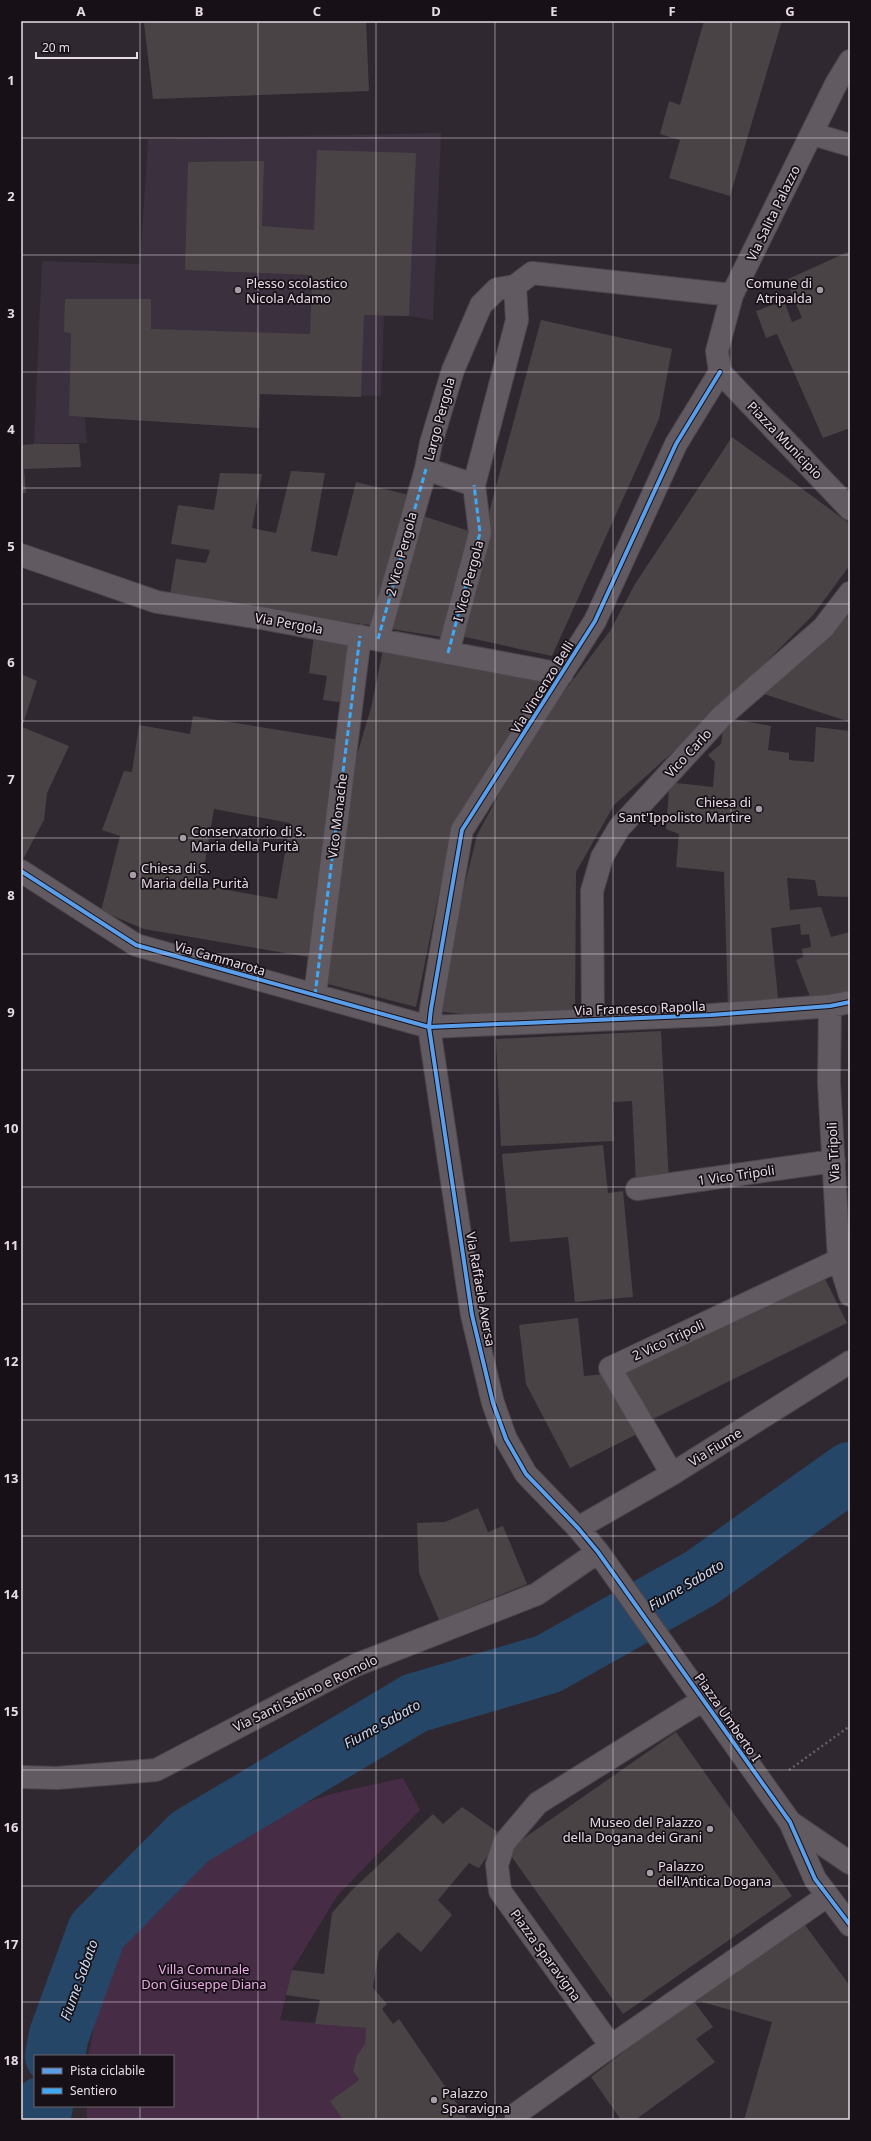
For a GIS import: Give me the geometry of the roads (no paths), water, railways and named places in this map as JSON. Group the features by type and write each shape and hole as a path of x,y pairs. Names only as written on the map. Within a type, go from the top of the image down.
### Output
{"street":[{"name":"Via Salita Palazzo","path":"720,372 717,351 732,295 836,84 850,61"},
{"path":"812,134 850,145"},
{"name":"Largo Pergola","path":"474,485 426,469 431,443 453,370 471,323 481,304 497,289 515,286 532,273 732,295"},
{"path":"474,485 517,320 515,286"},
{"name":"Piazza Municipio","path":"720,372 850,508"},
{"name":"Via Vincenzo Belli","path":"429,1027 462,830 595,621 676,444 720,372"},
{"name":"2 Vico Pergola","path":"369,638 426,469"},
{"name":"I Vico Pergola","path":"448,653 480,534 474,485"},
{"name":"Via Pergola","path":"21,555 157,602 261,618 562,674"},
{"name":"Vico Carlo","path":"593,1019 592,890 602,858 619,828 722,716 823,628 850,593"},
{"name":"Vico Monache","path":"315,995 369,638"},
{"name":"Via Cammarota","path":"21,871 136,945 429,1027"},
{"name":"Via Francesco Rapolla","path":"429,1027 711,1015 840,1004"},
{"name":"Via Tripoli","path":"840,1004 829,1083 839,1260 850,1295"},
{"name":"Via Raffaele Aversa","path":"429,1027 472,1315 493,1403 506,1439 526,1474 578,1528"},
{"name":"1 Vico Tripoli","path":"637,1190 834,1161"},
{"name":"2 Vico Tripoli","path":"672,1474 610,1368 839,1260"},
{"name":"Via Fiume","path":"578,1528 672,1474 850,1362"},
{"name":"Piazza Umberto I","path":"578,1528 602,1558 790,1822 815,1879 850,1925"},
{"name":"Via Santi Sabino e Romolo","path":"21,1777 57,1778 156,1770 356,1665 537,1594 602,1558"},
{"name":"Piazza Sparavigna","path":"611,2046 500,1891 497,1865 504,1842 538,1803 703,1700"},
{"name":"Piazza Umberto I","path":"790,1822 850,1863"},
{"path":"516,2114 827,1896"}],"waterway":[{"name":"Fiume Sabato","path":"55,2055 59,2035 97,1931 190,1837 415,1703 548,1664 701,1578 850,1472"},
{"name":"Fiume Sabato","path":"40,2120 43,2107"}],"place":[{"name":"Plesso scolastico Nicola Adamo","path":"238,290"},
{"name":"Comune di Atripalda","path":"820,290"},
{"name":"Chiesa di Sant'Ippolisto Martire","path":"759,809"},
{"name":"Conservatorio di S. Maria della Purità","path":"183,838"},
{"name":"Chiesa di S. Maria della Purità","path":"133,875"},
{"name":"Museo del Palazzo della Dogana dei Grani","path":"710,1829"},
{"name":"Palazzo dell'Antica Dogana","path":"650,1873"},
{"name":"Palazzo Sparavigna","path":"434,2100"}],"park label":[{"name":"Villa Comunale Don Giuseppe Diana","path":"204,1976"}]}
